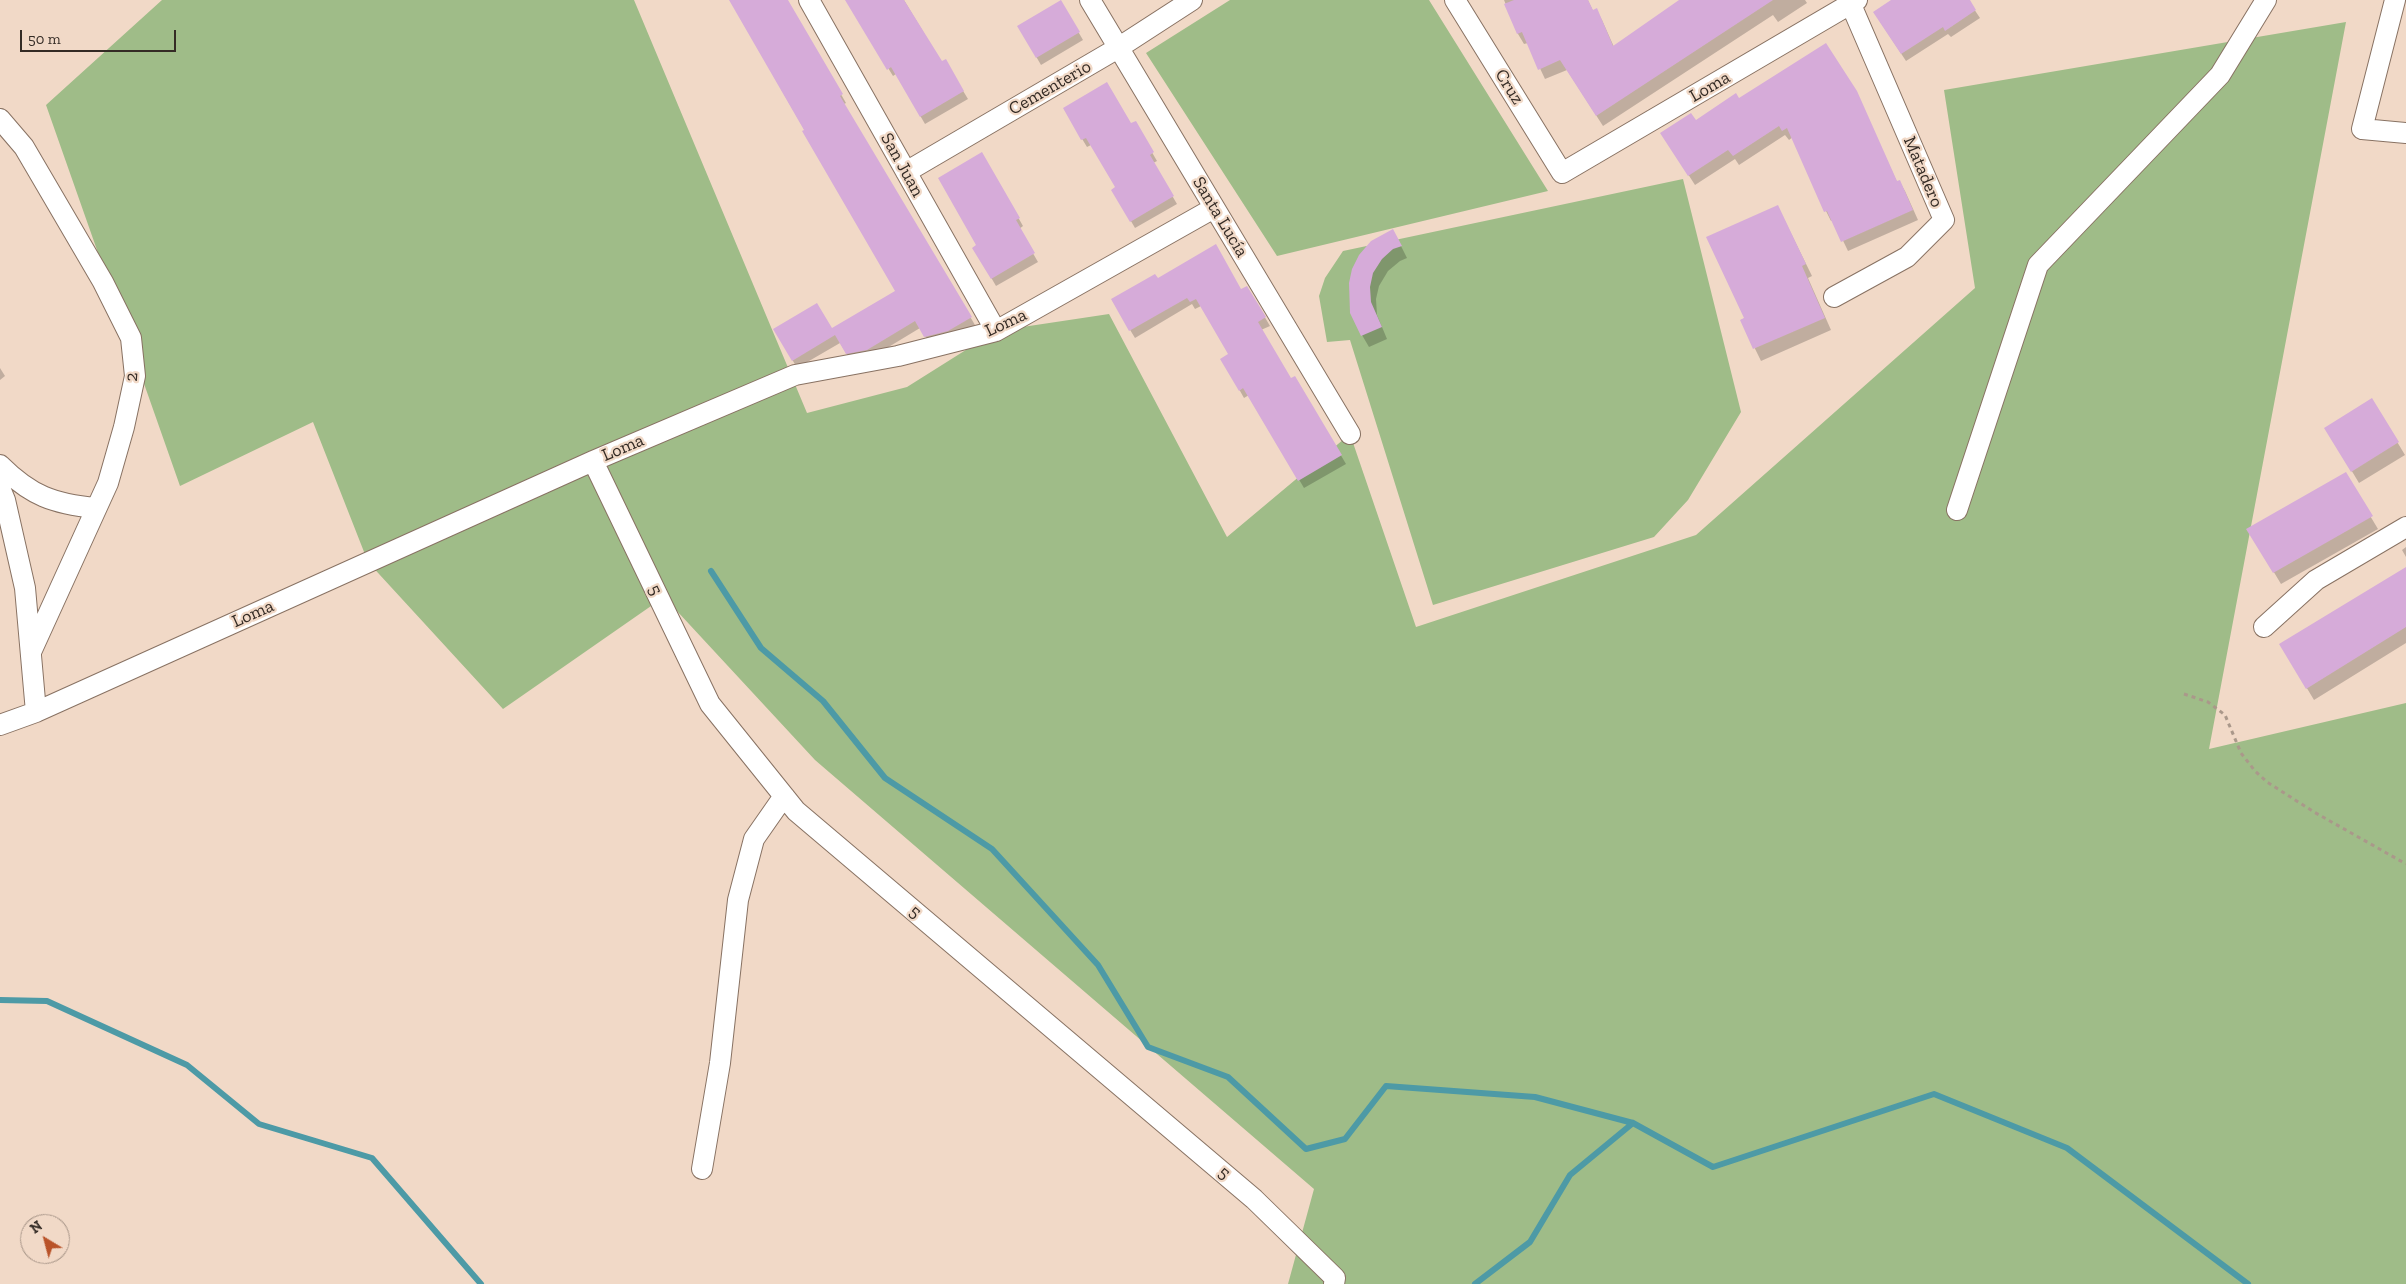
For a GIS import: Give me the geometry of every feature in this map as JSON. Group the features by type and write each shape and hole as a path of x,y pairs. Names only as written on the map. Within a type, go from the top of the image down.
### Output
{"street":[{"name":"San Juan","path":"809,0 996,331"},
{"name":"Santa Lucía","path":"1090,0 1350,434"},
{"name":"Cementerio","path":"906,172 1118,48 1192,0"},
{"name":"Cruz","path":"1455,0 1562,173"},
{"path":"1957,510 2038,265 2220,75 2266,0"},
{"path":"2395,0 2362,129 2406,133"},
{"name":"Loma","path":"1562,173 1852,1"},
{"name":"Matadero","path":"1834,297 1907,257 1944,220 1852,1"},
{"name":"2","path":"0,119 24,147 103,282 131,338 134,376 124,427 108,483 32,652"},
{"name":"Loma","path":"0,724 36,712 593,460 795,375 898,356 996,331 1214,208"},
{"name":"5","path":"593,460 710,704 796,812 1254,1198 1335,1278 1334,1284"},
{"path":"0,465 36,494 62,504 96,508"},
{"path":"0,488 5,500 25,588 36,712"},
{"path":"2264,627 2316,580 2406,528"},
{"path":"702,1169 720,1063 738,900 754,839 784,796"}],"path":[{"path":"2184,694 2208,702 2224,715 2241,753 2255,771 2267,782 2314,812 2406,864"}],"green space":[{"path":"162,0 634,0 807,413 907,387 996,331 1109,314 1227,537 1350,434 1416,627 1696,535 1975,288 1944,90 2346,22 2209,749 2406,703 2406,1284 1288,1284 1314,1189 815,760 664,597 503,709 368,562 313,422 180,486 46,105"},
{"path":"1230,0 1429,0 1548,191 1277,256 1146,53"},
{"path":"1683,179 1741,412 1688,500 1654,537 1433,605 1350,340 1327,342 1319,296 1325,278 1343,251"}],"building":[{"path":"729,0 788,0 843,94 840,96 972,317 948,331 924,337 915,321 867,350 846,354 835,335 792,361 773,329 817,303 832,328 895,291 802,131 804,130"},
{"path":"845,0 904,0 942,61 946,59 964,91 920,117 891,67 887,70"},
{"path":"1061,0 1080,32 1036,58 1017,26"},
{"path":"1514,0 1588,0 1593,10 1597,8 1613,46 1679,0 1773,0 1596,116 1560,60 1538,70 1522,32 1517,34 1504,4"},
{"path":"1891,0 1970,0 1976,10 1945,31 1943,27 1901,54 1873,12"},
{"path":"1826,43 1857,91 1897,181 1900,180 1913,210 1841,242 1827,211 1824,212 1787,128 1782,131 1779,126 1733,156 1728,150 1688,176 1660,133 1691,113 1696,120 1736,93 1739,98"},
{"path":"1107,82 1131,123 1136,121 1154,152 1150,155 1174,196 1130,222 1111,190 1115,187 1086,138 1081,140 1063,108"},
{"path":"982,152 1020,218 1016,220 1035,253 991,279 972,248 976,245 938,178"},
{"path":"1778,205 1806,264 1802,266 1825,318 1753,349 1740,320 1744,318 1706,237"},
{"path":"1393,229 1402,246 1393,249 1382,259 1373,273 1370,287 1371,302 1382,327 1361,336 1350,313 1349,283 1352,269 1359,255 1371,241"},
{"path":"1216,244 1241,289 1247,286 1266,317 1258,322 1291,378 1295,376 1342,455 1298,481 1243,388 1239,391 1220,359 1228,354 1196,299 1190,302 1187,298 1129,331 1111,299 1155,274 1158,278"},
{"path":"2372,398 2399,442 2351,472 2324,428"},
{"path":"2346,472 2373,516 2273,573 2246,529"},
{"path":"2406,567 2406,627 2306,689 2279,644"}],"waterway":[{"path":"711,571 761,648 823,701 885,778 992,849 1098,965 1148,1047 1228,1077 1306,1149 1345,1139 1386,1086 1535,1097 1633,1123 1713,1167 1934,1094 2067,1148 2248,1284"},
{"path":"0,1000 47,1001 187,1065 259,1124 372,1158 481,1284"},
{"path":"1475,1284 1530,1242 1570,1175 1633,1123"}]}
